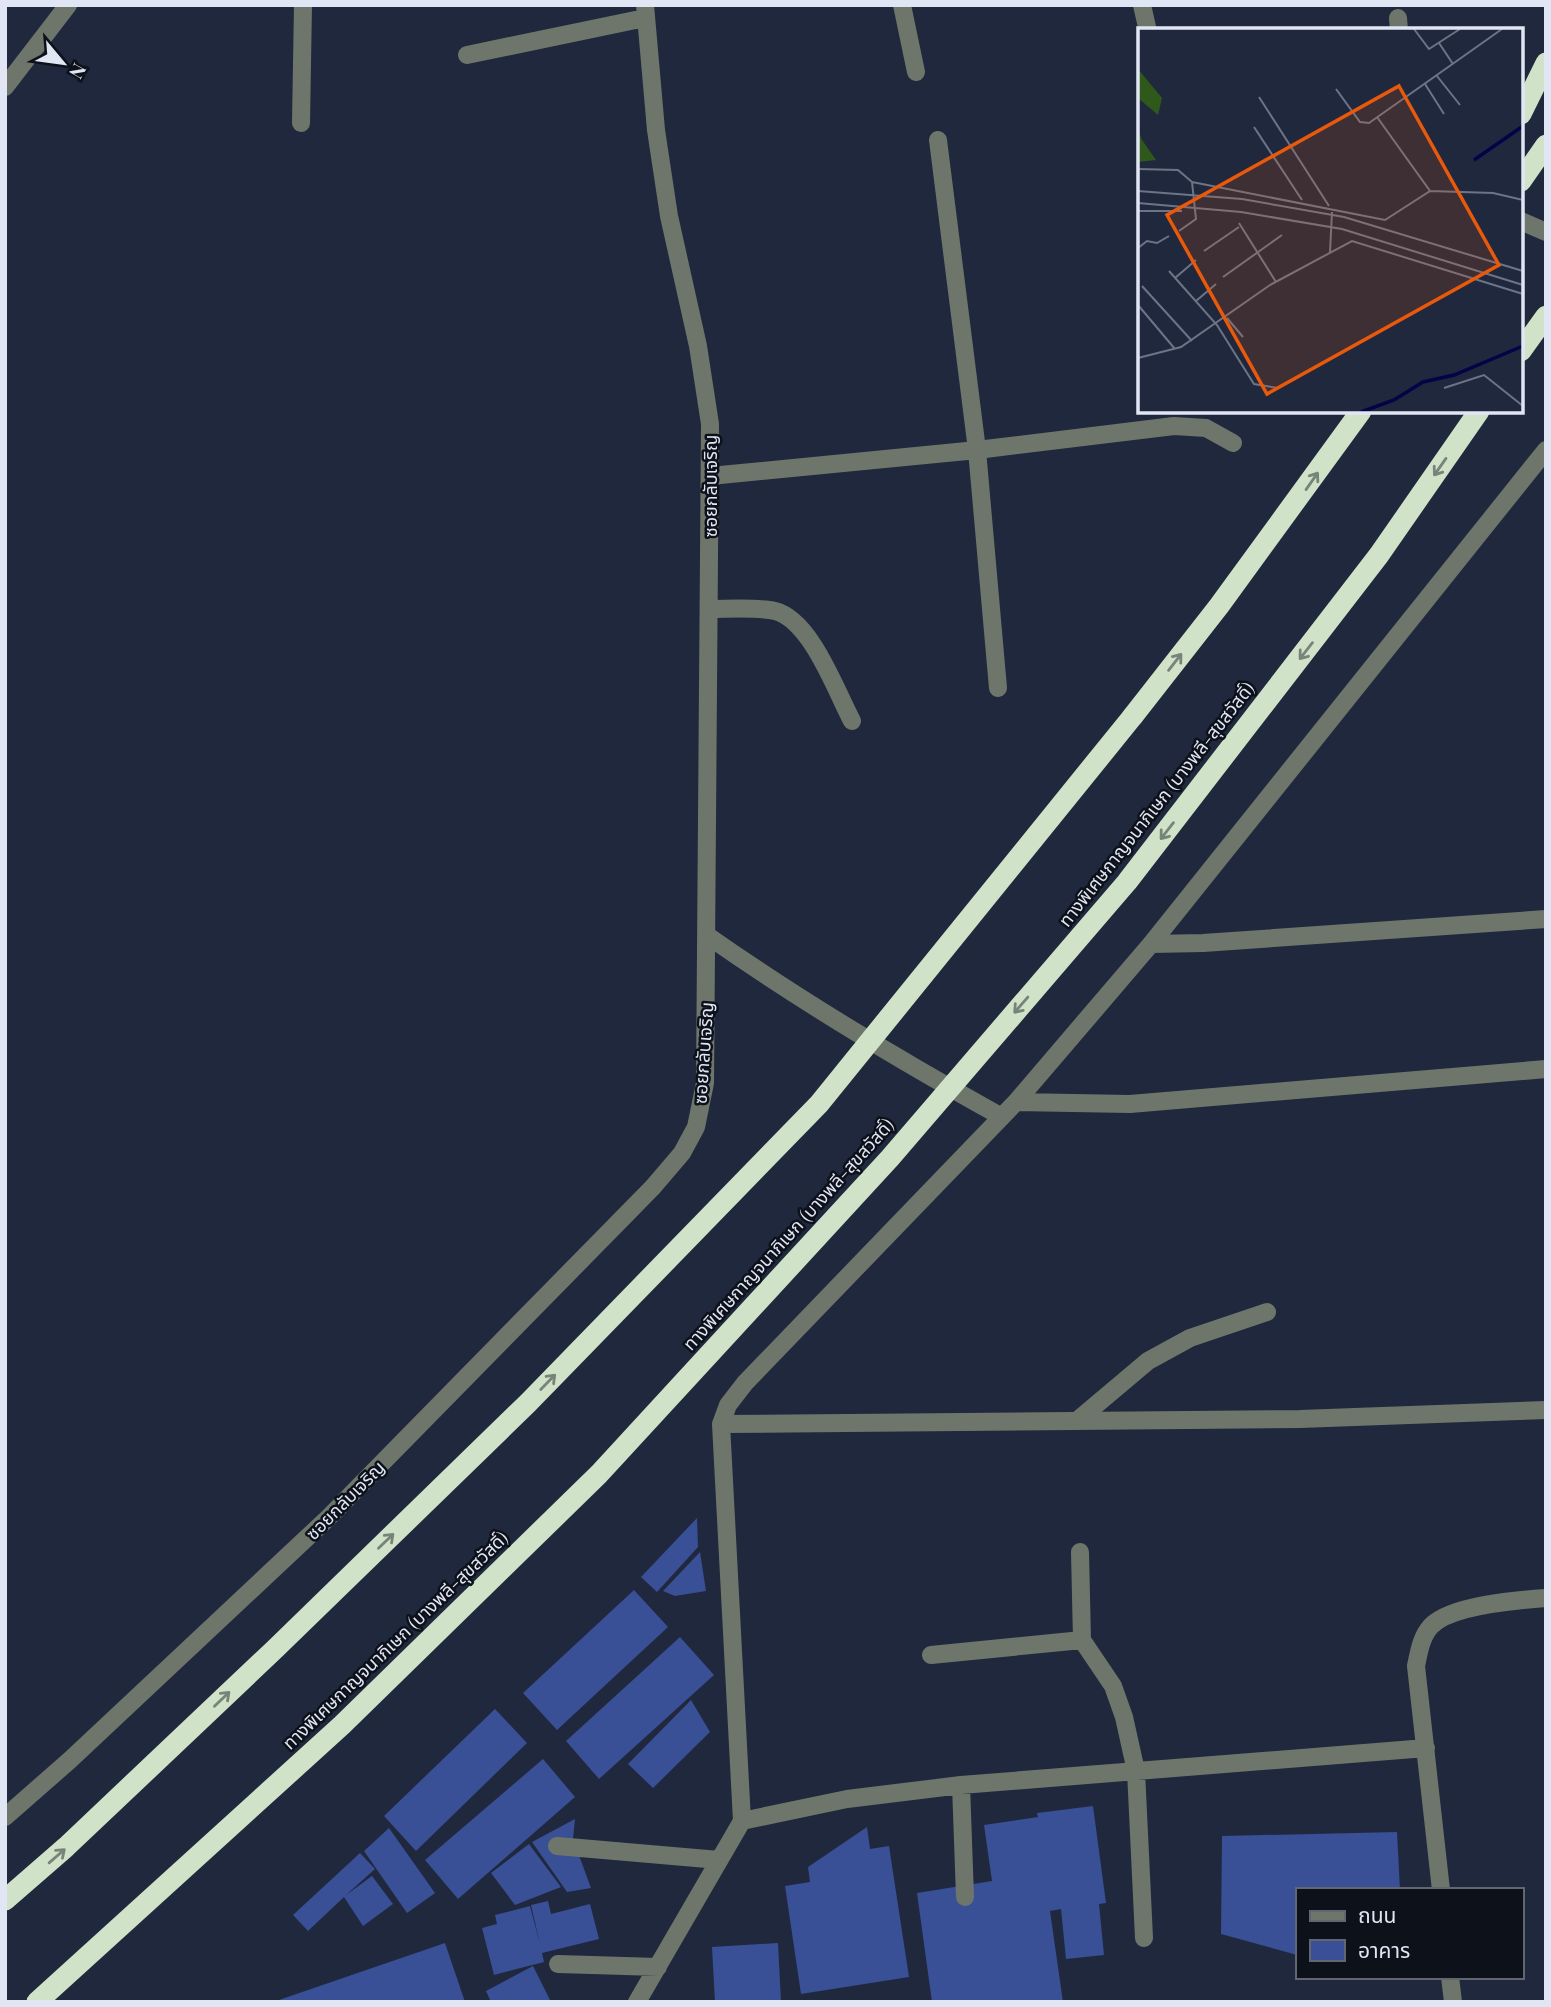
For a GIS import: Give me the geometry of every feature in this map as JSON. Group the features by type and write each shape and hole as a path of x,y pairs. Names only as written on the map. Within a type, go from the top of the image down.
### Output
{"highway":[{"path":"1523,110 1546,64"},
{"path":"1523,178 1546,145"},
{"path":"1523,348 1546,316"},
{"path":"5,1900 176,1744 518,1413 819,1104 1219,606 1360,413"},
{"name":"ทางพิเศษกาญจนาภิเษก (บางพลี-สุขสวัสดิ์)","path":"37,2002 342,1725 599,1474 890,1158 1127,882 1379,555 1478,413"}],"street":[{"path":"5,87 68,5"},
{"path":"301,123 303,5"},
{"path":"902,5 916,72"},
{"path":"1142,5 1147,27"},
{"path":"467,55 645,12"},
{"name":"ซอยกลับเจริญ","path":"5,1817 70,1760 328,1518 643,1197 682,1153 696,1127 705,1083 708,936 710,424 698,346 669,216 656,130 645,12"},
{"path":"938,140 977,450 998,688"},
{"path":"1523,222 1546,232"},
{"path":"710,476 977,450 1207,420 1233,443"},
{"path":"637,2002 742,1821 720,1424 728,1405 745,1383 1016,1102 1151,944 1546,450"},
{"path":"709,609 776,611 794,622 811,640 852,721"},
{"path":"1151,944 1203,943 1546,919"},
{"path":"708,936 776,984 845,1027 1002,1117"},
{"path":"1016,1102 1130,1104 1546,1069"},
{"path":"1078,1420 1148,1361 1190,1338 1266,1312"},
{"path":"720,1424 1300,1419 1546,1410"},
{"path":"1080,1552 1082,1640 1113,1686 1124,1717 1136,1771 1144,1938"},
{"path":"1441,1888 1416,1666 1423,1639 1432,1625 1455,1613 1504,1602 1546,1598"},
{"path":"931,1655 1082,1640"},
{"path":"742,1821 847,1799 961,1785 1426,1748"},
{"path":"961,1785 965,1897"},
{"path":"557,1846 719,1860"},
{"path":"558,1964 657,1967"},
{"path":"1450,1979 1453,2002"}],"building":[{"path":"697,1518 698,1547 657,1592 641,1577"},
{"path":"700,1552 706,1591 675,1596 663,1591"},
{"path":"634,1590 668,1627 557,1730 523,1693"},
{"path":"680,1637 714,1675 599,1779 566,1741"},
{"path":"691,1700 710,1732 653,1788 628,1764"},
{"path":"495,1709 527,1743 416,1851 384,1816"},
{"path":"543,1759 575,1797 458,1899 425,1860"},
{"path":"1093,1806 1106,1903 1099,1904 1104,1955 1066,1959 1061,1909 1050,1911 1063,2002 932,2002 917,1893 992,1881 984,1825 1038,1817 1037,1813"},
{"path":"575,1819 573,1839 591,1888 567,1892 532,1842"},
{"path":"867,1827 870,1849 889,1846 909,1977 801,1994 785,1886 810,1882 808,1867"},
{"path":"389,1828 435,1893 407,1913 364,1851"},
{"path":"1397,1832 1400,1888 1296,1888 1296,1955 1221,1934 1222,1836"},
{"path":"529,1844 561,1887 515,1905 491,1873"},
{"path":"360,1853 375,1869 346,1895 372,1876 393,1904 363,1926 344,1897 308,1931 293,1915"},
{"path":"548,1901 551,1914 590,1904 599,1939 542,1953 544,1962 494,1975 482,1928 497,1924 495,1915 530,1906 540,1944 531,1905"},
{"path":"445,1943 465,2002 276,2002 276,2001"},
{"path":"778,1943 781,2002 715,2002 712,1947"},
{"path":"533,1966 551,2002 491,2002 486,1991"}]}
